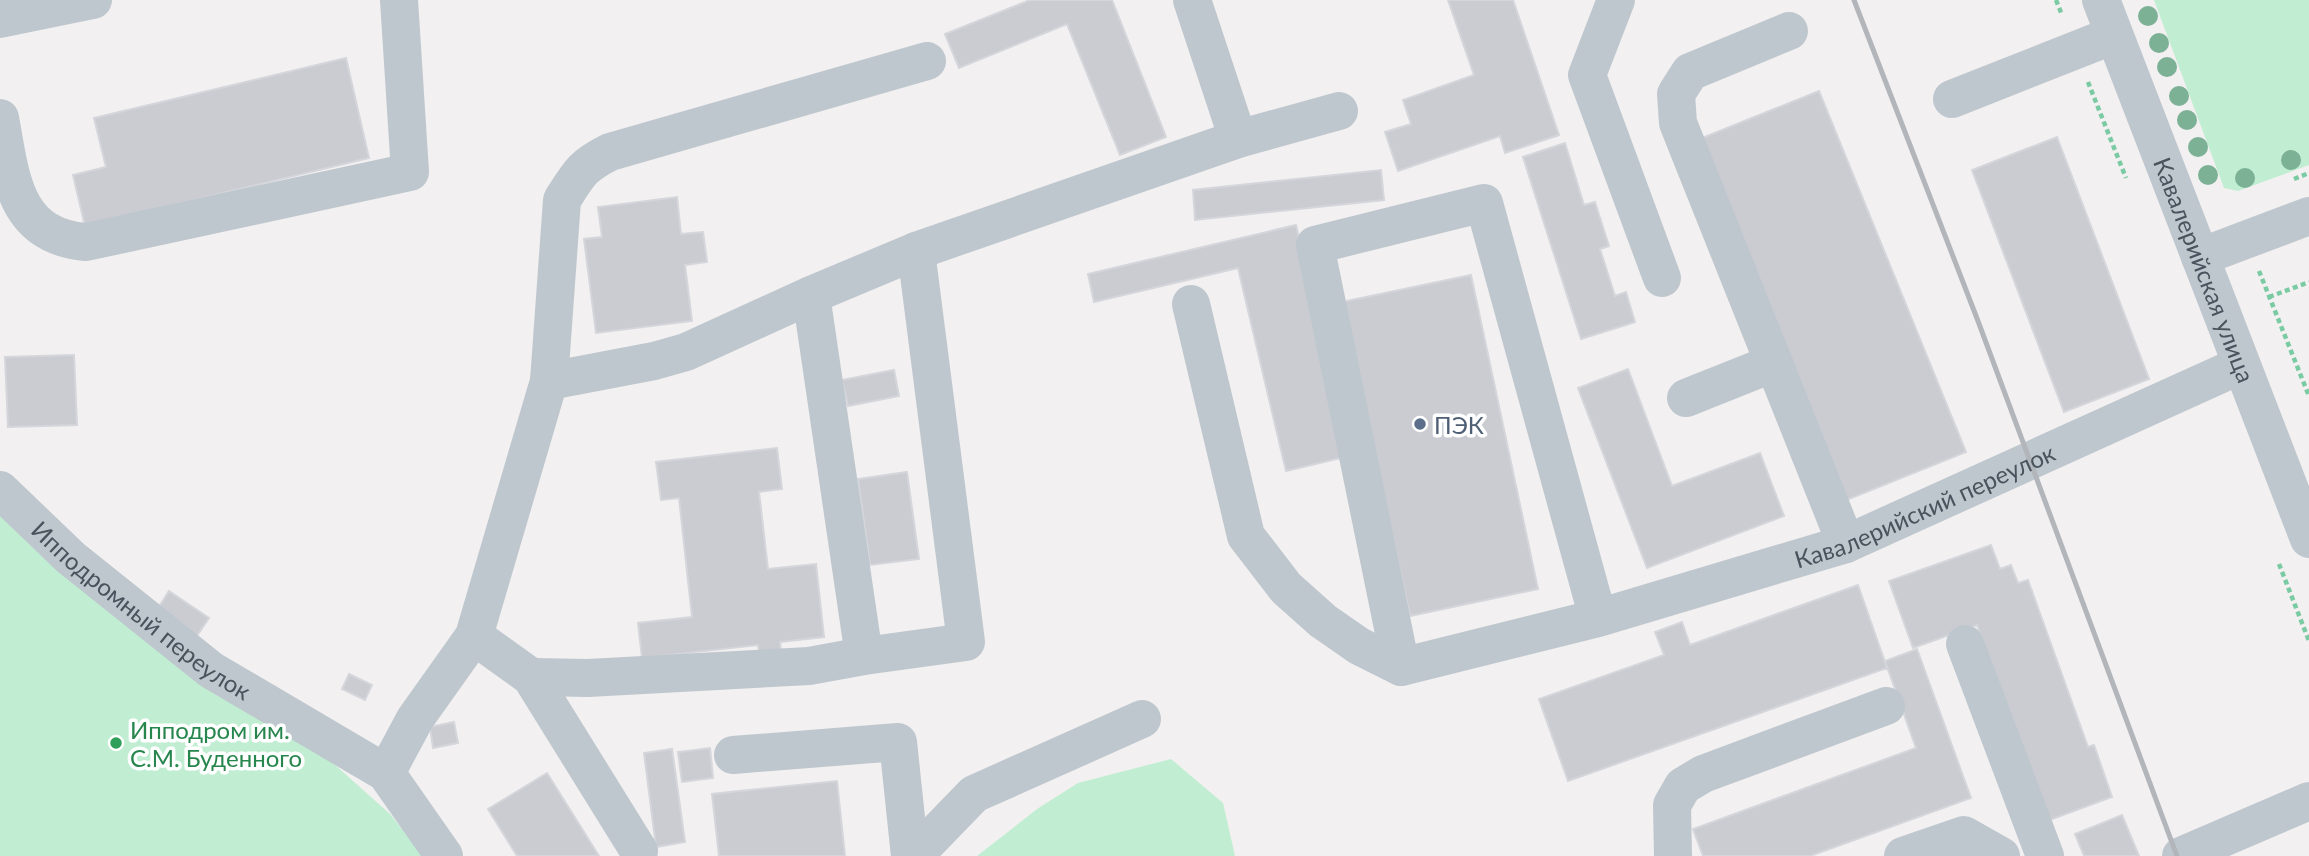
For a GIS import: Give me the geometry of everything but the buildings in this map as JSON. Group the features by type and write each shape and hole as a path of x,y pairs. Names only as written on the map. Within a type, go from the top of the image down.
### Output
{"street":[{"path":"0,19 93,0"},
{"path":"0,118 11,175 23,208 43,229 71,241 86,242 411,172 399,0"},
{"path":"1192,0 1238,139"},
{"path":"1616,0 1587,75 1662,278"},
{"path":"1952,99 2108,17"},
{"name":"Кавалерийская улица","path":"2108,17 2309,540"},
{"path":"1789,31 1690,72 1676,94 1678,123 1846,544"},
{"path":"386,773 415,719 474,636 549,381 562,200 576,177 589,163 610,152 927,61"},
{"path":"549,381 686,352 916,251 1238,139 1339,111"},
{"path":"1401,667 1315,245 1485,203 1598,618"},
{"path":"2200,257 2309,216"},
{"path":"531,677 588,678 809,666 966,642 916,251"},
{"path":"811,295 864,656"},
{"path":"1191,304 1246,536 1286,588 1323,621 1359,646 1401,667"},
{"path":"1686,398 1774,363"},
{"name":"Кавалерийский переулок","path":"1401,667 1598,618 1846,544 2241,365"},
{"name":"Ипподромный переулок","path":"0,490 71,558 211,670 386,773 444,856"},
{"path":"474,636 531,677 639,851"},
{"path":"1965,644 2045,856"},
{"path":"1673,856 1672,806 1683,786 1703,774 1886,706"},
{"path":"912,856 974,794 1142,719"},
{"path":"733,755 898,742 912,856"},
{"path":"2181,856 2309,801"},
{"path":"1903,856 1964,835 2001,856"}],"path":[{"path":"2269,297 2309,282"}],"green space":[{"path":"2154,0 2309,0 2309,165 2238,191 2224,188"},
{"name":"Ипподром им. С.М. Буденного","path":"0,515 334,764 390,814 423,856 0,856"},
{"path":"1171,759 1223,803 1235,856 977,856 1037,809 1078,783"}],"railway":[{"path":"1854,0 1978,321 2177,856"}],"place":[{"name":"ПЭК","path":"1420,424"},
{"name":"Ипподром им. С.М. Буденного","path":"116,743"}]}
